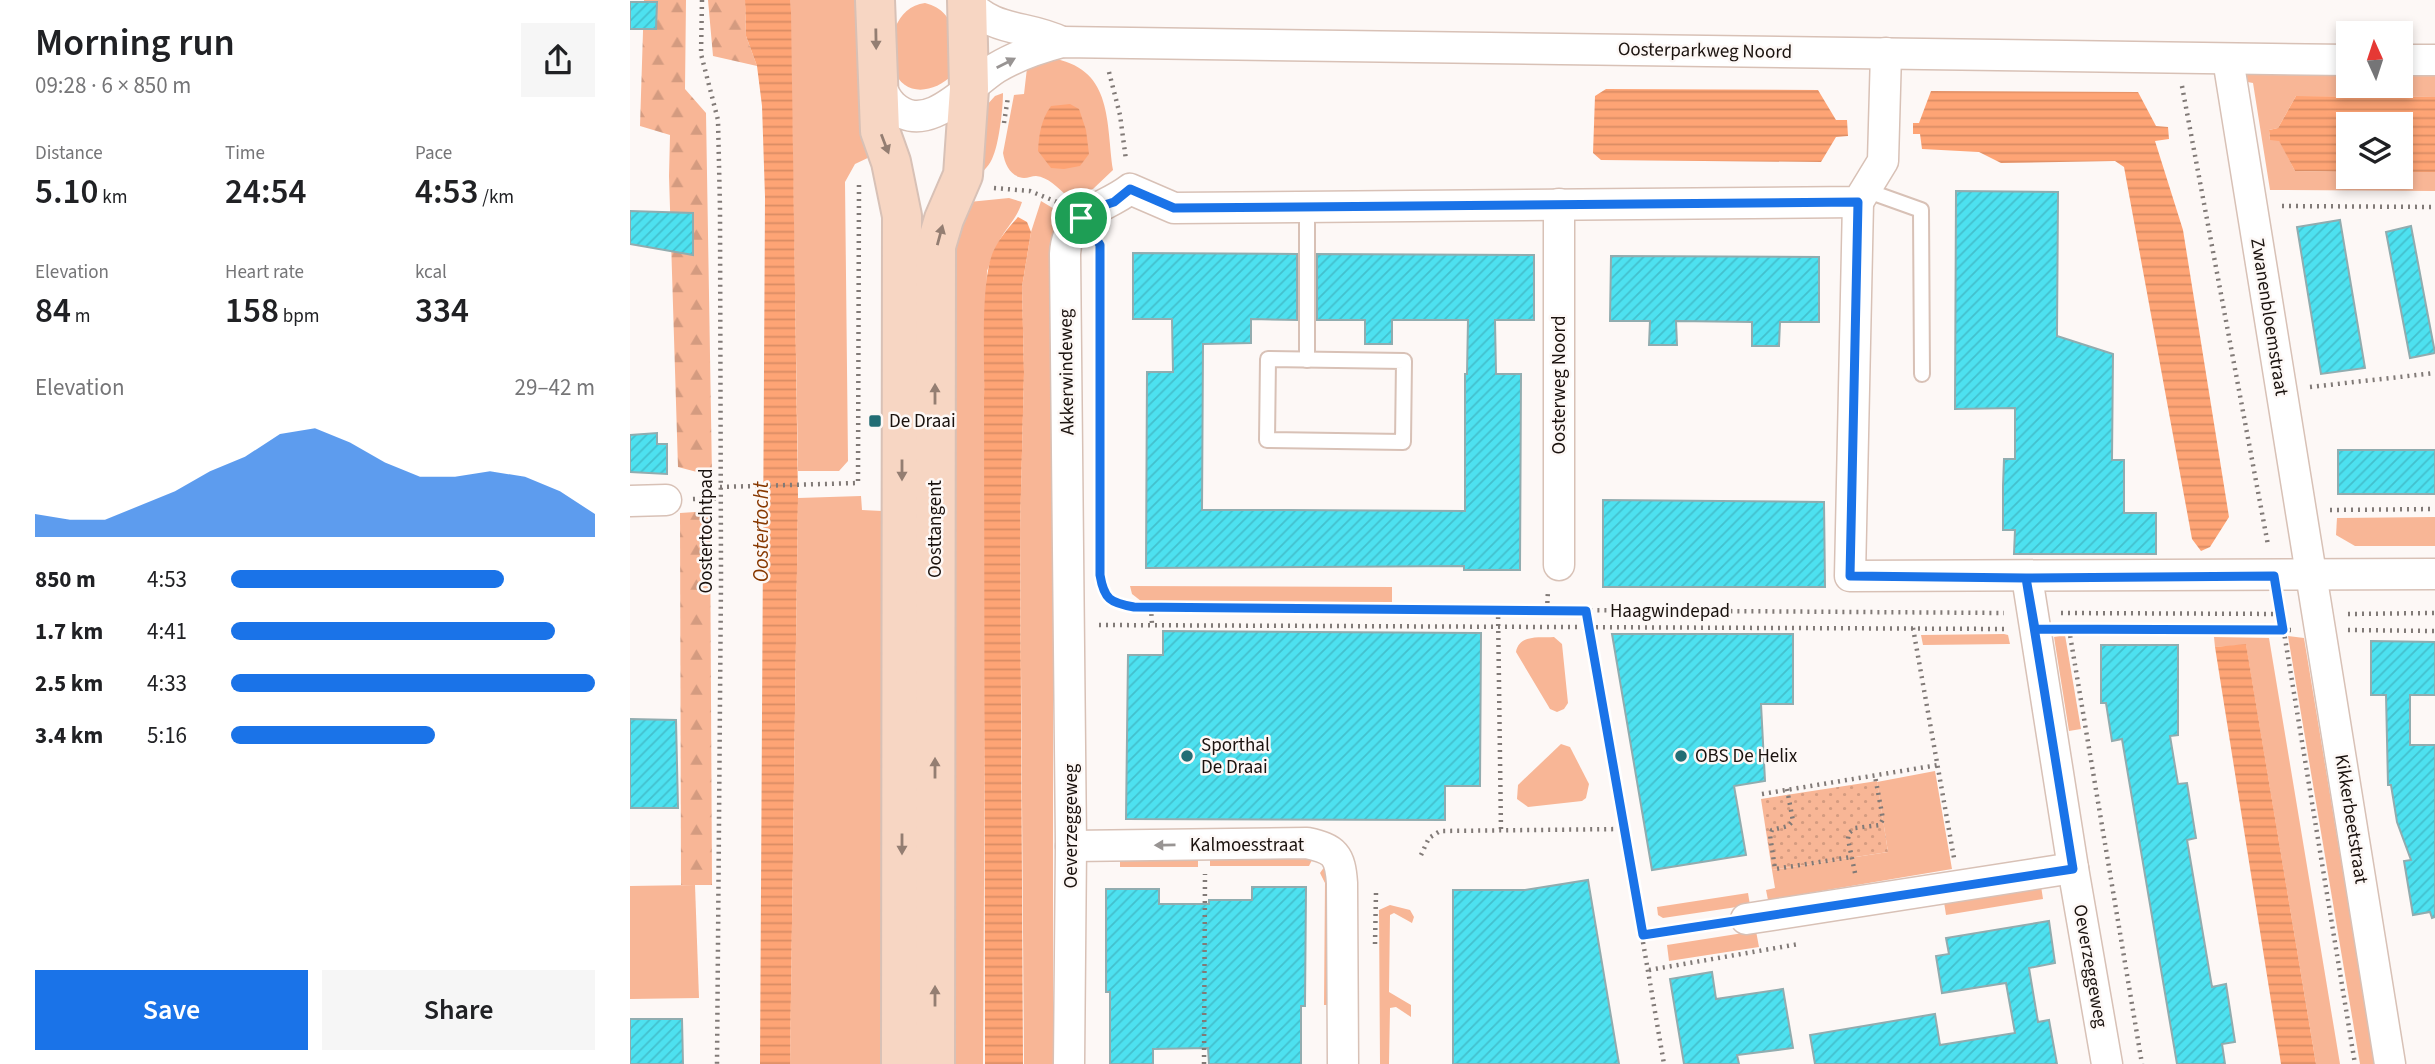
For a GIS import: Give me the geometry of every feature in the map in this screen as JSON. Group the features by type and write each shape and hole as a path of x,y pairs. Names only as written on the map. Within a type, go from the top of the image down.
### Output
{"main road":[{"name":"Oosttangent","path":"875,0 880,131 891,162 902,216 901,1064"},
{"name":"Oosttangent","path":"935,1064 935,280 936,246 944,219 963,175 969,89 966,1"}],"street":[{"name":"Oosterparkweg Noord","path":"966,1 988,20 999,25 1045,34 1062,42"},
{"name":"Oosterparkweg Noord","path":"877,77 890,104 899,111 923,116 938,112 997,67 1062,42 2336,60"},
{"path":"1886,53 1883,161 1861,196 1850,576 2026,578 2435,575"},
{"name":"Zwanenbloemstraat","path":"2228,59 2311,575"},
{"path":"2413,60 2435,60"},
{"path":"1081,218 1095,208 1114,202 1130,189 1174,208 1559,204 1861,196"},
{"name":"Oosterweg Noord","path":"1559,204 1559,565"},
{"name":"Akkerwindeweg","path":"1069,589 1065,254 1068,235 1081,218"},
{"path":"630,501 666,500"},
{"name":"Kikkerbeetstraat","path":"2311,575 2390,1064"},
{"name":"Oeverzeggeweg","path":"2026,578 2107,1064"},
{"name":"Oeverzeggeweg","path":"1069,589 1069,1064"},
{"name":"Kalmoesstraat","path":"1071,846 1307,843 1325,847 1336,855 1341,867 1343,1064"},
{"path":"1746,919 2073,869"}],"lane":[{"path":"1861,196 1921,209 1922,373"},
{"path":"1307,207 1307,360"},
{"path":"1268,359 1307,360 1404,361 1403,442 1266,440 1268,359"}],"path":[{"name":"Oostertochtpad","path":"702,0 701,54 718,120 720,488 717,1064"},
{"path":"1101,41 1120,116 1130,189"},
{"path":"2176,58 2281,615 2355,1064"},
{"path":"720,488 858,483 859,184 865,173 874,166 891,162"},
{"path":"958,188 1030,191 1048,197 1081,218 1100,245 1100,437"},
{"path":"2252,210 2277,206 2435,207"},
{"path":"2306,387 2435,373"},
{"path":"2326,510 2435,509"},
{"name":"Haagwindepad","path":"1100,575 1103,592 1115,604 1152,607 1586,611 2033,621 2281,615 2318,622"},
{"path":"1152,607 1152,625"},
{"path":"1498,610 1501,831"},
{"path":"1586,611 1664,1064"},
{"path":"1093,625 1913,628 2033,621 2069,629 2283,630 2318,622 2435,613"},
{"path":"2318,622 2435,631"},
{"path":"1913,628 1958,886"},
{"path":"2069,629 2142,1064"},
{"path":"1762,793 1938,765"},
{"path":"1860,901 1848,839 1851,830 1880,825 1882,821 1875,775"},
{"path":"1787,789 1793,821 1788,826 1772,830 1770,835 1775,869 1851,857"},
{"path":"1421,855 1429,838 1440,831 1625,829"},
{"path":"1192,872 1217,872"},
{"path":"1204,1064 1205,872"},
{"path":"1643,935 1746,919"}],"green space":[{"path":"644,0 686,0 685,89 706,113 712,476 678,467 670,135 640,126"},
{"path":"708,0 745,0 746,36 757,66 713,56"},
{"path":"790,0 859,0 874,155 855,164 845,182 848,461 839,471 798,471"},
{"path":"925,3 937,7 950,22 953,42 952,75 937,86 920,90 904,85 898,78 891,49 895,28 900,19 907,11"},
{"path":"1056,59 1075,65 1088,75 1097,87 1107,117 1113,170 1093,189 1066,195 1045,178 1024,178 1012,173 1003,153 1014,95 1024,94 1027,68 1040,60"},
{"path":"2247,71 2336,72 2336,96 2296,96 2278,128 2269,130 2270,140 2279,140 2295,171 2336,172 2336,189 2413,189 2413,172 2435,172 2435,191 2270,190 2253,83 2242,81"},
{"path":"2413,73 2435,73 2435,97 2413,97"},
{"path":"1003,93 1000,126 992,159 984,171 973,180 986,106 995,96"},
{"path":"1009,198 1022,202 999,242 987,271 984,398 986,521 983,1064 949,1064 950,249 969,202"},
{"path":"1041,201 1061,213 1053,227 1053,1064 1024,1064 1020,530 1024,373 1022,287 1031,232"},
{"path":"861,496 862,510 882,511 889,570 888,1064 790,1064 798,498"},
{"path":"710,511 712,885 681,885 680,513"},
{"path":"2435,517 2435,546 2355,546 2336,535 2337,518"},
{"path":"1130,586 1392,587 1392,602 1141,601 1132,594"},
{"path":"1921,635 2008,635 2010,644 1923,645"},
{"path":"2065,635 2081,729 2069,731 2054,637"},
{"path":"2288,636 2304,638 2375,1064 2360,1064"},
{"path":"1554,637 1562,644 1568,703 1564,709 1557,712 1550,709 1516,652 1521,642 1526,640"},
{"path":"2214,637 2269,638 2340,1064 2316,1064 2246,645 2215,647"},
{"path":"1561,744 1570,747 1589,784 1586,798 1582,801 1528,807 1517,799 1518,785"},
{"path":"1935,771 1952,869 1768,900 1766,890 1775,888 1772,870 1888,852 1877,782"},
{"path":"1877,781 1888,852 1772,870 1761,799"},
{"path":"1120,855 1198,855 1198,867 1120,867"},
{"path":"1210,856 1314,856 1309,866 1210,866"},
{"path":"1327,863 1336,1005 1324,1005 1325,883 1320,873"},
{"path":"695,885 699,998 630,999 630,886"},
{"path":"2041,886 2043,899 1946,915 1944,902"},
{"path":"1748,893 1750,905 1663,918 1658,915 1657,907"},
{"path":"1390,905 1410,910 1414,917 1412,923 1394,913 1390,915 1389,992 1411,1005 1411,1017 1396,1007 1390,1008 1389,1064 1380,1064 1379,910"},
{"path":"1756,931 1759,947 1669,961 1667,945"}],"shaded area":[{"path":"745,0 790,0 791,12 798,498 790,1064 760,1064 765,197 762,106 757,66 746,36"},
{"path":"1606,89 1818,90 1836,120 1847,120 1848,136 1836,137 1821,162 1601,160 1593,153 1595,96"},
{"path":"1931,91 2138,92 2156,126 2168,127 2169,139 2155,141 2183,230 2229,517 2210,547 2201,551 2192,539 2124,167 2115,161 2001,163 1979,152 1922,149 1920,134 1913,134 1913,123 1919,123"},
{"path":"2296,96 2435,97 2435,172 2413,172 2413,112 2336,112 2336,172 2295,171 2279,141 2270,140 2269,130 2278,128"},
{"path":"1070,104 1079,109 1086,130 1089,154 1080,166 1051,168 1038,151 1041,127 1051,106"},
{"path":"1018,217 1027,222 1031,232 1022,287 1024,373 1020,530 1023,1064 985,1064 985,303 986,283 993,252"},
{"path":"2246,644 2316,1064 2281,1064 2215,647"}],"building":[{"path":"630,2 657,2 656,29 630,29"},
{"path":"1956,191 2058,192 2057,336 2113,354 2112,460 2124,460 2124,513 2156,513 2156,554 2014,554 2015,530 2003,530 2003,486 2004,459 2015,459 2015,408 1955,409"},
{"path":"630,211 693,213 693,255 630,244"},
{"path":"2340,220 2365,368 2321,374 2297,227"},
{"path":"2411,226 2435,353 2410,358 2386,232"},
{"path":"1133,253 1297,254 1297,320 1251,319 1251,343 1203,344 1202,510 1465,511 1465,374 1468,320 1392,320 1392,344 1365,344 1365,320 1317,320 1317,254 1534,255 1534,320 1495,320 1496,374 1521,374 1520,570 1464,570 1464,566 1146,568 1147,372 1173,372 1172,319 1133,319"},
{"path":"1611,256 1819,257 1819,322 1780,322 1779,346 1752,346 1752,322 1676,321 1677,345 1649,345 1650,321 1610,321"},
{"path":"657,433 657,444 667,444 667,474 630,472 630,435"},
{"path":"2338,450 2435,450 2435,494 2338,494"},
{"path":"1603,500 1824,502 1825,587 1603,587"},
{"path":"1163,631 1481,633 1480,786 1445,786 1445,820 1126,819 1128,655 1163,655"},
{"name":"OBS De Helix","path":"1612,634 1793,634 1793,704 1761,704 1765,781 1734,786 1746,855 1652,870"},
{"path":"2371,641 2435,642 2435,695 2410,695 2410,745 2435,745 2435,917 2432,918 2430,912 2413,915 2404,861 2411,860 2397,822 2391,785 2388,785 2386,695 2371,695"},
{"path":"2101,645 2178,645 2178,735 2170,736 2178,784 2187,783 2196,838 2187,840 2212,987 2226,984 2235,1042 2222,1044 2225,1064 2177,1064 2122,739 2112,741 2106,703 2101,703"},
{"path":"630,719 676,720 678,808 630,808"},
{"path":"1588,880 1619,1064 1453,1064 1453,890 1525,890"},
{"path":"1252,887 1306,887 1305,1006 1301,1006 1301,1064 1209,1064 1208,1048 1153,1049 1153,1064 1110,1064 1110,992 1106,992 1106,889 1159,889 1159,904 1209,904 1209,900 1252,900"},
{"path":"2049,921 2055,963 2029,968 2038,1022 2049,1020 2057,1064 1815,1064 1810,1035 1935,1014 1940,1045 2015,1033 2006,983 1942,993 1936,956 1949,954 1946,938"},
{"path":"1712,972 1716,999 1783,989 1793,1048 1737,1055 1739,1064 1684,1064 1670,979"},
{"path":"630,1019 682,1019 683,1064 630,1064"}],"place":[{"name":"De Draai","path":"875,421"},
{"name":"Sporthal De Draai","path":"1187,756"},
{"name":"OBS De Helix","path":"1681,756"}],"route":[{"path":"1081,218 1095,208 1114,202 1130,189 1174,208 1858,202 1850,576 2026,578 2035,629 2283,630 2274,576 2026,578 2073,869 1643,935 1586,611 1134,607 1115,604 1103,592 1100,575 1100,245 1081,218"}],"water label":[{"name":"Oostertocht","path":"761,532"}]}
